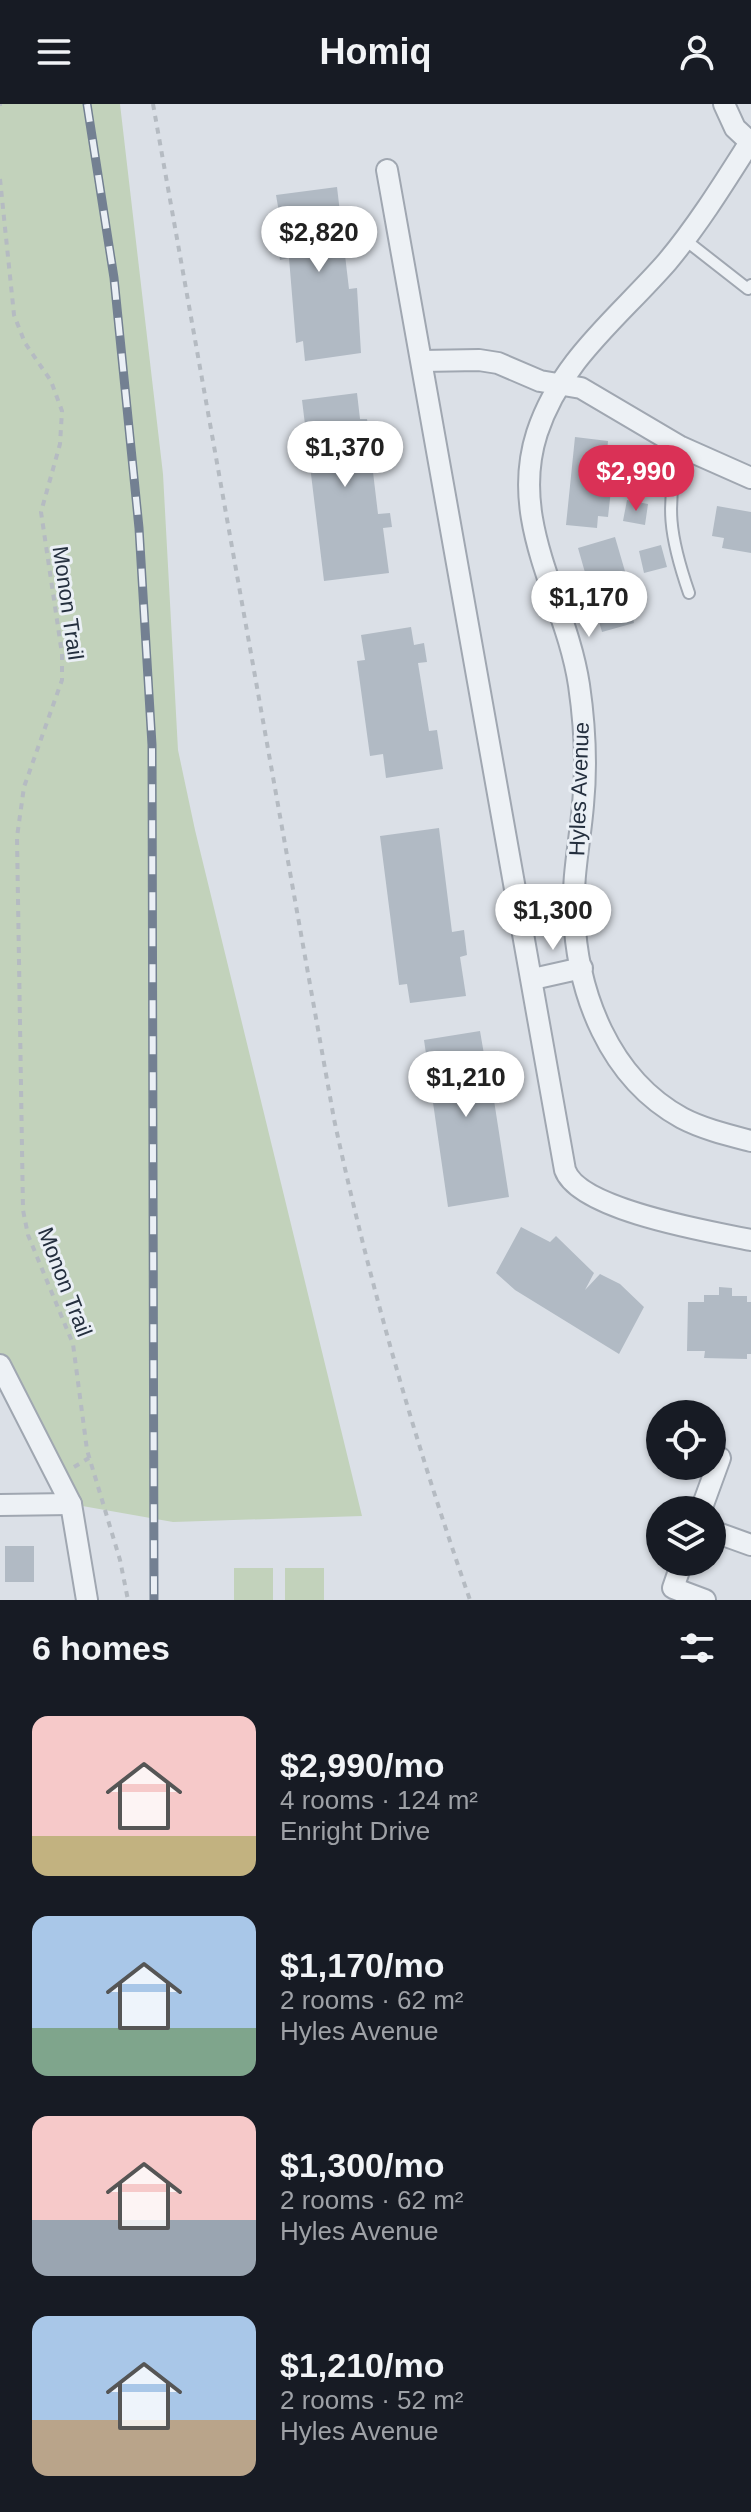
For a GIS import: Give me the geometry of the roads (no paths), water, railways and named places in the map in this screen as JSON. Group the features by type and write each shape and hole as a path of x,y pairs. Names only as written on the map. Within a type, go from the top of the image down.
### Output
{"street":[{"path":"724,104 735,128 750,143"},
{"name":"Hyles Avenue","path":"750,143 684,239 638,293 582,349 557,384 537,434 528,470 528,502 538,552 578,675 586,733 574,886 575,929 596,1023 617,1059 644,1090 682,1118 751,1141"},
{"path":"387,170 569,1181 578,1189 633,1212 751,1240"},
{"path":"422,361 479,360 557,384 581,388 681,447 751,478"},
{"path":"533,979 582,968"},
{"path":"0,1365 71,1504 87,1600"},
{"path":"0,1505 71,1504"},
{"path":"726,1536 751,1545"},
{"path":"677,1576 673,1588 705,1600"}],"lane":[{"path":"684,239 748,289 751,285"},
{"path":"681,447 672,478 669,516 676,555 689,593"}],"railway":[{"path":"87,104 114,278 139,528 152,745 154,1600"}]}
